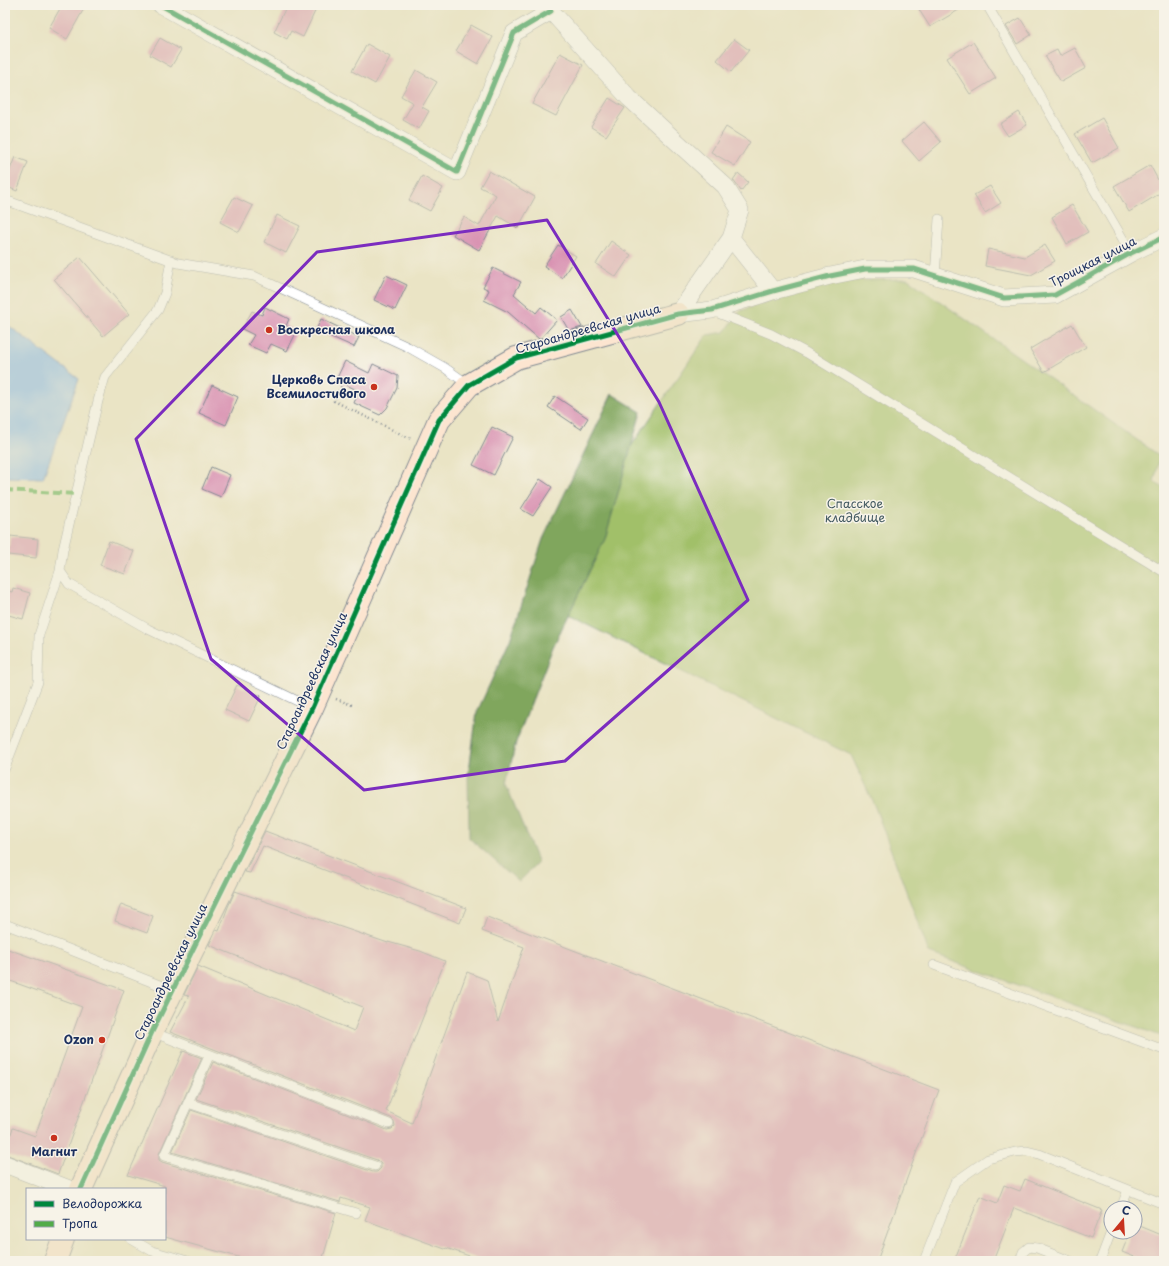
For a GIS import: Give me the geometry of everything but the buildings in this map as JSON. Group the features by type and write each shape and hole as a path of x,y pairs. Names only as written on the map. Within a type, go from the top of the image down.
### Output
{"street":[{"path":"161,5 457,172 514,33 549,8 629,98 725,186 740,210 731,238 678,314"},
{"name":"Троицкая улица","path":"678,314 712,310 773,291 830,276 865,269 914,269 1004,298 1055,295 1131,253 1164,237"},
{"path":"731,238 773,291"},
{"name":"Староандреевская улица","path":"81,1188 172,990 312,708 439,420 469,385 516,358 678,314"},
{"path":"5,1164 66,1188"},
{"path":"55,1261 63,1240"}],"lane":[{"path":"987,5 1131,253"},
{"path":"5,200 178,263 254,276 408,347 445,368 469,385"},
{"path":"935,276 939,219"},
{"path":"5,768 38,682 38,635 60,571 63,550 105,377 158,310 165,293 171,260"},
{"path":"712,310 771,334 807,353 1164,572"},
{"path":"60,571 69,584 148,629 312,708"},
{"path":"5,924 172,990"},
{"path":"934,965 1164,1050"},
{"path":"152,1032 209,1056 389,1124"},
{"path":"209,1056 164,1156 356,1213"},
{"path":"188,1103 375,1166"},
{"path":"924,1261 955,1182 988,1159 1015,1152 1027,1151 1039,1154 1164,1204"},
{"path":"1124,1200 1128,1190"},
{"path":"133,1240 152,1251 188,1261"},
{"path":"1100,1261 1108,1240"},
{"path":"1020,1261 1023,1252 1029,1247 1037,1248 1070,1261"}],"path":[{"path":"343,383 334,401 428,447"}],"highlighted area":[{"path":"547,220 659,402 748,600 565,761 364,790 211,659 136,439 317,252"}],"green space":[{"name":"Спасское кладбище","path":"908,279 1160,456 1154,482 1164,488 1164,1037 929,953 875,807 851,755 567,615 555,558 707,335 725,332 740,311 826,281"},
{"path":"612,394 641,412 605,539 553,647 516,742 506,784 538,863 519,882 469,838 468,778 477,712 510,640 543,539"}],"water":[{"path":"5,323 79,379 43,478 5,477"}],"marked path":[{"path":"5,490 76,494"}],"cycle path":[{"path":"161,5 457,172 514,33 551,11"},
{"path":"81,1188 152,1032 312,708 439,420 469,385 516,358 678,314 712,310 773,291 830,276 865,269 914,269 1004,298 1055,295 1131,253 1164,237"}],"place":[{"name":"Воскресная школа","path":"269,330"},
{"name":"Церковь Спаса Всемилостивого","path":"374,387"},
{"name":"Ozon","path":"102,1040"},
{"name":"Магнит","path":"54,1138"}]}
